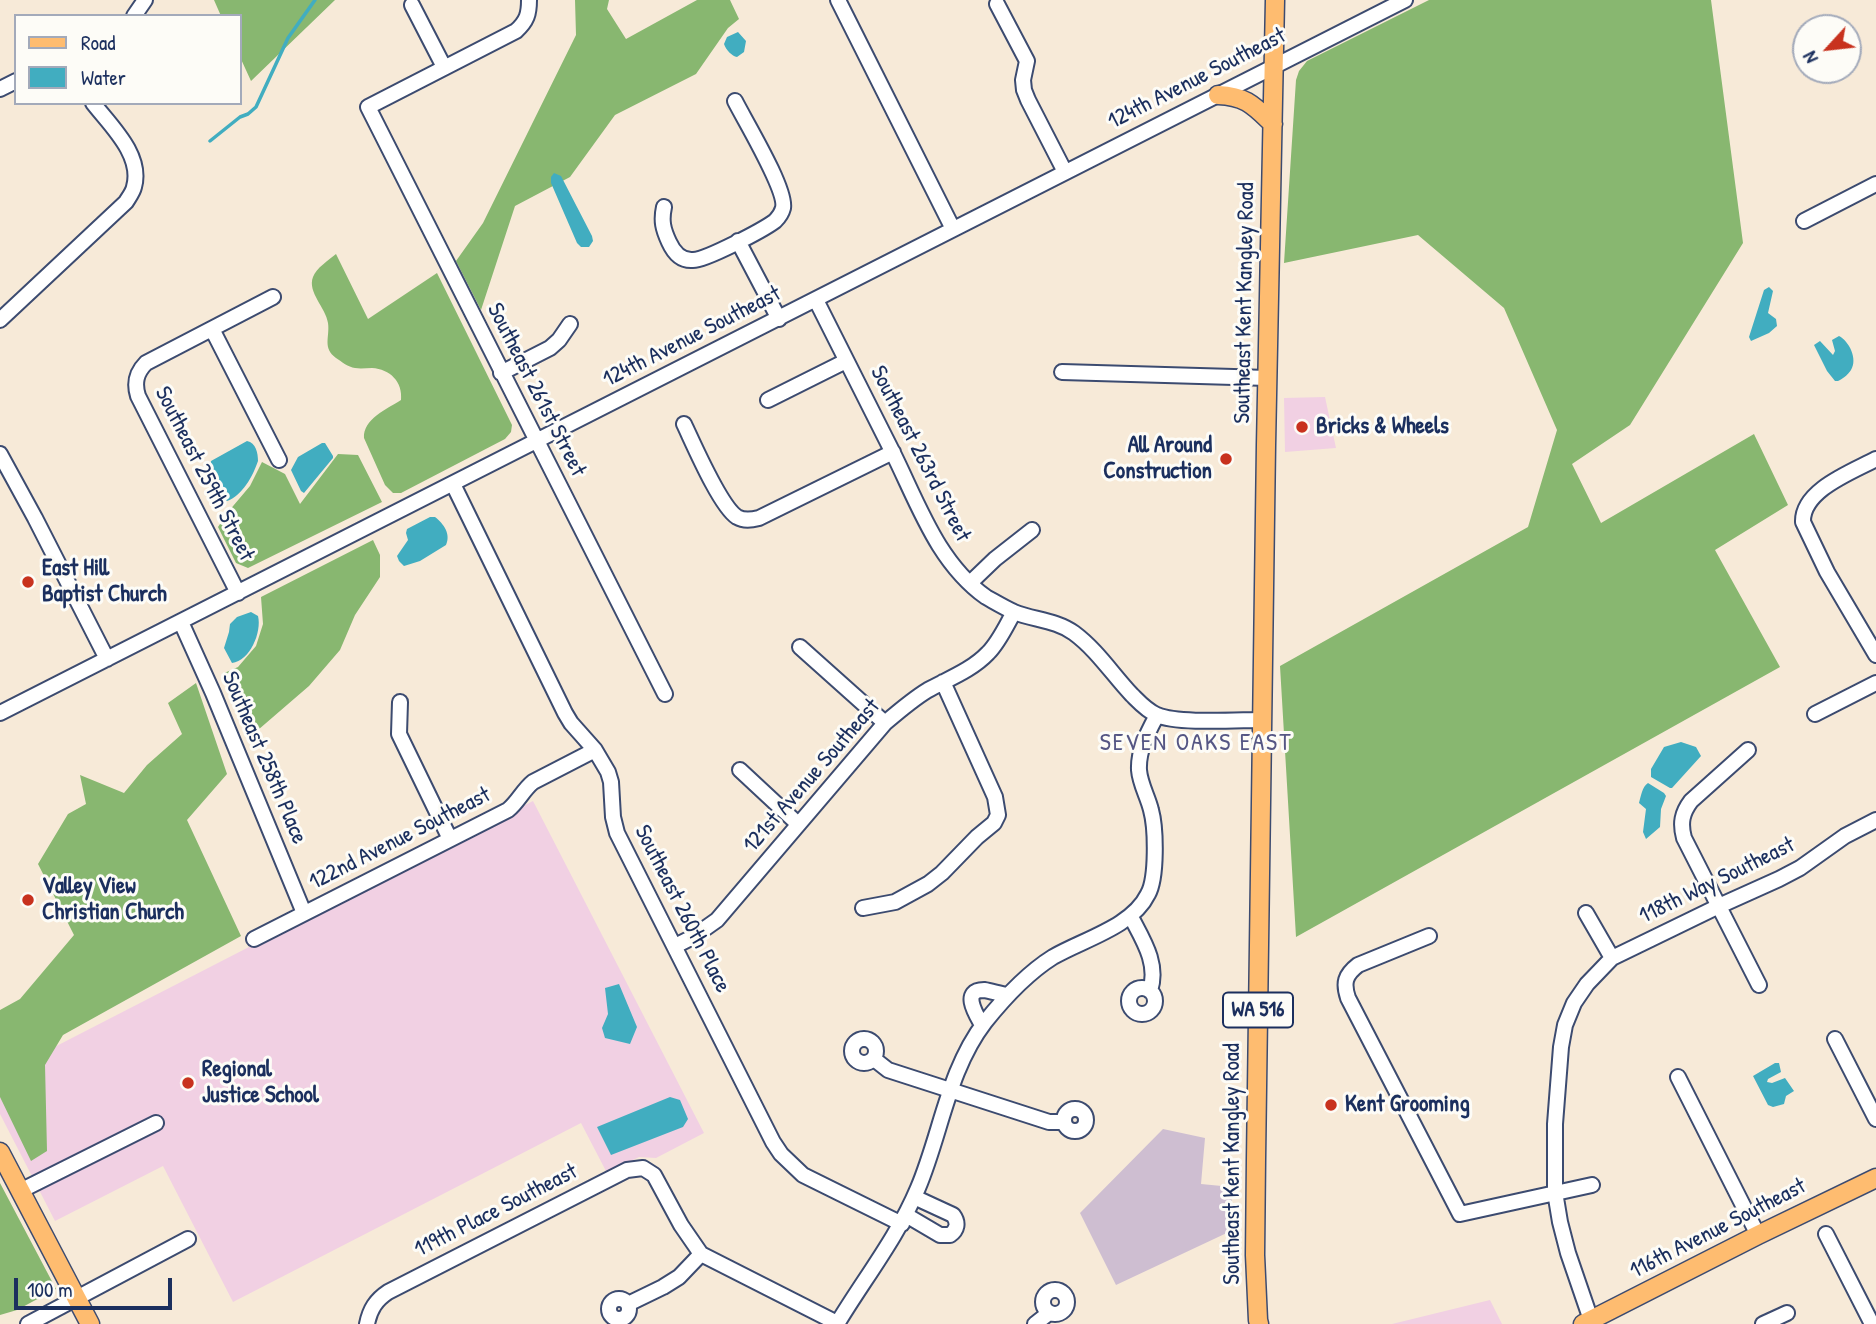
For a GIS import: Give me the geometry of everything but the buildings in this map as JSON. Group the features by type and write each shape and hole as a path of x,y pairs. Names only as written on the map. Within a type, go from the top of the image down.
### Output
{"main road":[{"name":"Southeast Kent Kangley Road","path":"1257,1323 1255,1255 1262,720 1275,0"},
{"path":"1218,95 1234,95 1242,99 1273,124"},
{"path":"0,1152 90,1324"},
{"name":"116th Avenue Southeast","path":"1587,1322 1876,1178"}],"street":[{"path":"412,5 444,68 516,30 524,23 529,13 529,0"},
{"path":"838,0 953,229"},
{"name":"124th Avenue Southeast","path":"0,713 1405,0"},
{"path":"998,4 1027,61 1024,90 1065,172"},
{"name":"Southeast 261st Street","path":"444,68 368,107 665,694"},
{"path":"664,207 662,228 672,249 679,257 694,260 738,241 774,222 779,216 783,208 781,190 735,101"},
{"path":"0,320 126,202 134,188 134,163 124,142 95,105"},
{"path":"1804,221 1876,184"},
{"path":"738,241 779,319"},
{"path":"273,298 212,329 279,460"},
{"name":"Southeast 263rd Street","path":"816,300 939,546 954,566 986,597 1014,612 1057,624 1072,632 1086,643 1143,706 1157,715"},
{"path":"501,373 550,348 570,324"},
{"name":"Southeast 259th Street","path":"212,329 146,363 138,374 135,387 238,593"},
{"path":"768,400 846,360"},
{"path":"1062,372 1268,378"},
{"path":"684,424 725,504 737,517 744,520 759,518 893,452"},
{"path":"0,454 107,659"},
{"path":"1876,459 1820,490 1804,509 1803,522 1876,655"},
{"name":"Southeast 260th Place","path":"453,484 565,713 603,762 611,782 613,817 617,833 781,1154 803,1175 940,1235 950,1235 957,1224 954,1215 914,1197"},
{"path":"970,583 1032,530"},
{"name":"121st Avenue Southeast","path":"675,946 694,937 717,920 885,723 907,704 976,664 998,642 1014,612"},
{"name":"Southeast 258th Place","path":"181,622 304,913"},
{"path":"800,647 885,723"},
{"path":"863,908 895,902 928,884 994,823 998,815 995,797 943,682"},
{"path":"1815,714 1876,683"},
{"path":"400,702 399,734 450,839"},
{"path":"628,1304 679,1277 701,1254 837,1323 904,1220 950,1091 982,1025 1031,972 1131,917 1150,892 1154,870 1152,811 1139,770 1140,754 1157,715 1174,719 1262,720"},
{"name":"122nd Avenue Southeast","path":"254,939 508,810 533,782 595,750"},
{"path":"1748,750 1691,801 1684,810 1682,820 1684,838 1759,985"},
{"path":"740,770 798,824"},
{"name":"118th Way Southeast","path":"1587,1322 1560,1222 1555,1192 1555,1124 1561,1047 1565,1025 1574,1003 1587,984 1612,958 1718,905 1779,880 1844,836 1876,820"},
{"path":"1586,913 1612,958"},
{"path":"1131,917 1151,959 1153,971 1150,991"},
{"path":"1429,936 1358,965 1345,979 1345,987 1348,998 1460,1214 1592,1185"},
{"path":"982,1025 972,1007 973,995 983,990 1007,995"},
{"path":"1835,1039 1876,1119"},
{"path":"874,1059 888,1070 950,1091 1049,1122 1064,1122"},
{"path":"1678,1077 1758,1235"},
{"path":"20,1191 156,1123"},
{"name":"119th Place Southeast","path":"367,1324 369,1314 380,1298 400,1286 636,1167 649,1171 659,1181 681,1225 701,1254"},
{"path":"1825,1234 1871,1324"},
{"path":"28,1324 188,1239"},
{"path":"1035,1324 1049,1313"},
{"path":"1763,1324 1787,1313"}],"shaded area":[{"path":"1325,397 1336,448 1285,452 1284,398"},
{"path":"533,801 704,1133 656,1158 639,1157 607,1173 581,1123 233,1302 163,1166 55,1221 0,1114 0,1075"},
{"path":"1163,1129 1205,1138 1201,1184 1232,1187 1231,1231 1116,1285 1080,1213"},
{"path":"1490,1300 1502,1324 1392,1324"}],"green space":[{"path":"214,0 335,0 251,81 242,61 242,14 220,14"},
{"path":"575,0 609,0 607,9 626,39 697,0 730,0 739,19 728,28 696,74 615,115 570,177 515,206 481,310 456,261 483,223 576,35"},
{"path":"1429,0 1711,0 1743,243 1630,425 1572,464 1601,523 1754,434 1788,505 1715,550 1780,667 1296,937 1280,666 1528,527 1557,430 1504,308 1418,235 1284,263 1296,80 1299,71 1307,61"},
{"path":"336,254 368,319 437,273 512,425 511,432 505,439 401,493 393,493 385,485 364,438 365,431 377,415 401,400 400,388 390,374 378,369 350,367 329,350 328,323 312,283 317,270"},
{"path":"338,454 358,455 382,502 248,568 236,563 218,527 250,486 262,462 285,474 300,504"},
{"path":"373,540 380,555 380,577 355,615 340,650 309,686 251,736 222,674 238,667 256,646 263,624 261,597"},
{"path":"196,683 227,774 187,820 241,936 63,1035 45,1065 47,1151 31,1161 0,1097 0,1010 20,999 74,935 38,864 68,814 86,804 80,775 124,793 147,765 182,734 168,703"},
{"path":"0,1183 56,1289 17,1310 0,1315"}],"water":[{"path":"738,32 746,41 744,52 737,57 729,52 724,44 727,37"},
{"path":"554,173 561,176 592,236 593,241 589,247 581,247 577,243 551,183"},
{"path":"1769,287 1773,291 1768,313 1776,319 1777,326 1751,341 1749,337 1764,290"},
{"path":"1839,336 1849,346 1853,366 1848,374 1835,381 1814,345 1820,341 1833,355 1835,351 1832,340"},
{"path":"247,441 254,446 258,461 246,485 227,501 213,483 211,461"},
{"path":"325,443 333,458 304,493 291,470 298,457"},
{"path":"435,517 446,530 446,545 420,561 404,566 397,556 408,540 407,529"},
{"path":"251,612 258,616 256,637 244,657 232,663 224,648 230,624 237,617"},
{"path":"1681,742 1696,747 1701,756 1670,788 1651,777 1651,769 1664,747"},
{"path":"1648,783 1666,796 1661,809 1660,827 1646,839 1643,832 1646,809 1639,803"},
{"path":"619,984 637,1027 630,1044 605,1038 602,1028 608,1014 605,988"},
{"path":"1779,1063 1781,1072 1767,1082 1785,1078 1794,1091 1786,1096 1784,1104 1773,1107 1768,1105 1753,1076"},
{"path":"670,1097 680,1100 688,1119 683,1127 611,1155 597,1127"}],"waterway":[{"path":"210,141 256,107 288,38 315,0"}],"place":[{"name":"Bricks & Wheels","path":"1302,427"},
{"name":"All Around Construction","path":"1226,459"},
{"name":"East Hill Baptist Church","path":"28,582"},
{"name":"Valley View Christian Church","path":"28,900"},
{"name":"Regional Justice School","path":"188,1083"},
{"name":"Kent Grooming","path":"1331,1105"}],"district":[{"name":"SEVEN OAKS EAST","path":"1196,744"}]}
